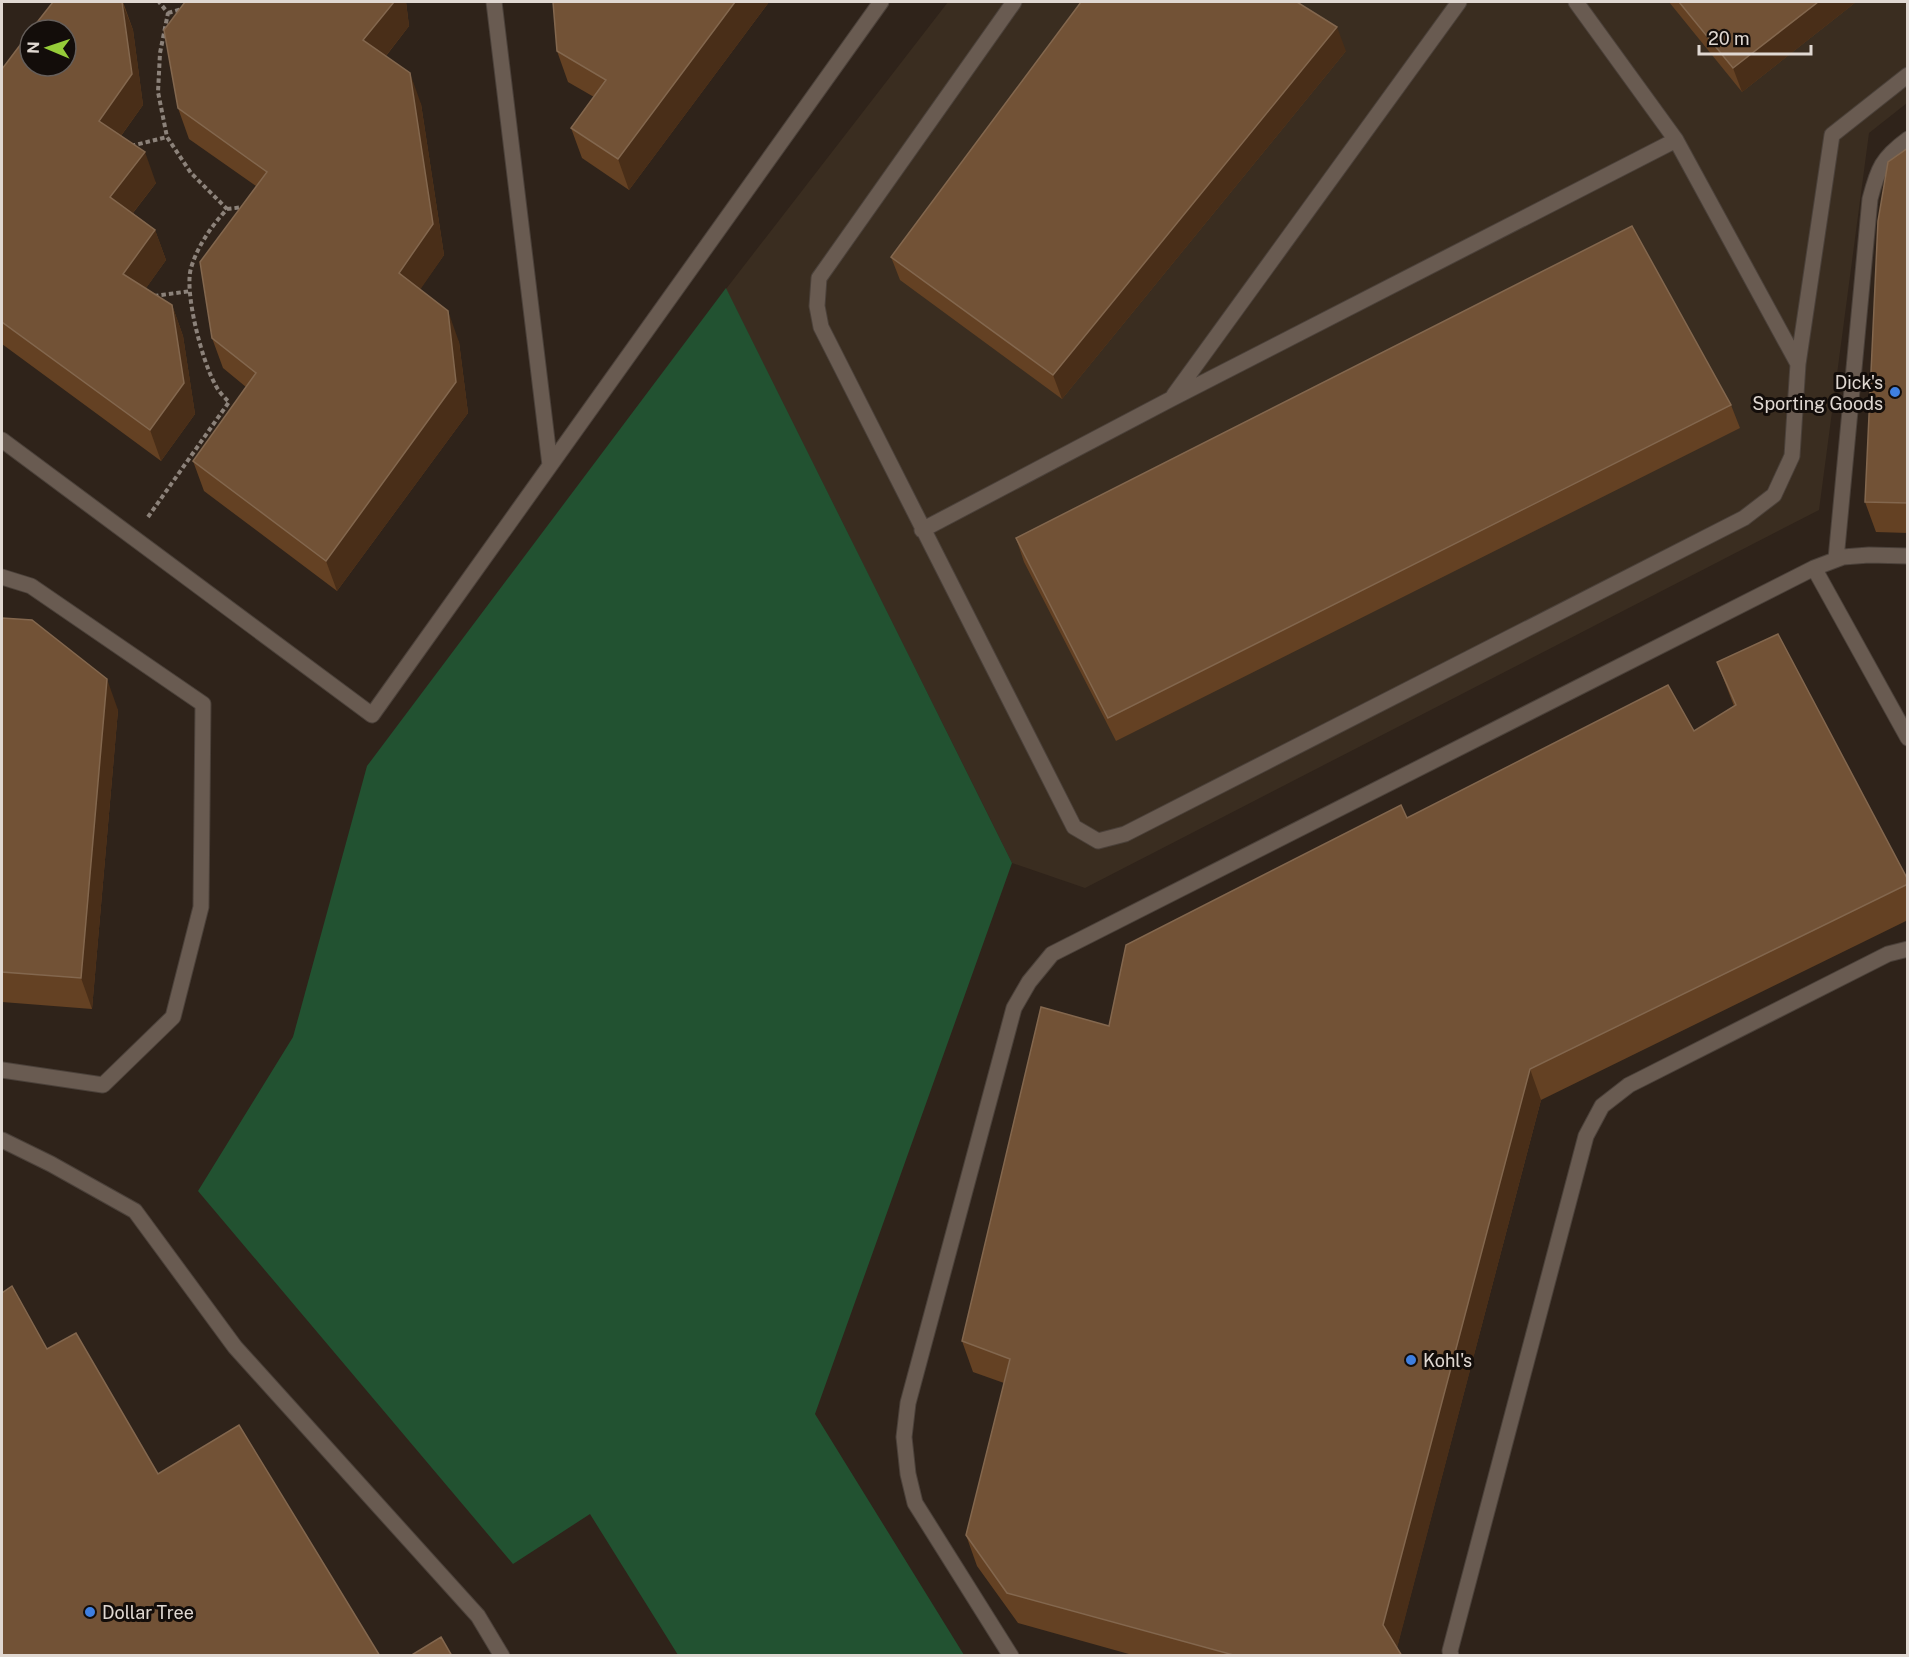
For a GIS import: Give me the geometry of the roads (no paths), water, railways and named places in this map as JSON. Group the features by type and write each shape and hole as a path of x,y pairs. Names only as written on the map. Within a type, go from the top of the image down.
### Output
{"lane":[{"path":"494,2 550,465"},
{"path":"2,440 372,715 881,2"},
{"path":"1014,2 819,278 817,306 821,327 1074,827 1098,841 1125,834 1744,518 1774,495 1792,456 1798,364 1832,135 1908,75"},
{"path":"1171,399 1459,2"},
{"path":"1576,2 1676,140 1798,364"},
{"path":"1836,559 1870,199 1876,173 1890,153 1908,139"},
{"path":"922,530 1171,399 1676,140"},
{"path":"1011,1656 915,1503 908,1474 904,1437 908,1403 1014,1008 1029,982 1052,954 1814,568 1843,557 1908,556"},
{"path":"1814,568 1908,738"},
{"path":"2,577 31,586 203,704 201,907 173,1017 103,1085 2,1070"},
{"path":"1451,1656 1450,1651 1586,1136 1602,1106 1635,1082 1888,954 1908,949"},
{"path":"2,1140 51,1164 135,1211 234,1347 478,1616 502,1656"}],"place":[{"name":"Dick's Sporting Goods","path":"1895,392"},
{"name":"Kohl's","path":"1411,1360"},
{"name":"Dollar Tree","path":"90,1612"}]}
